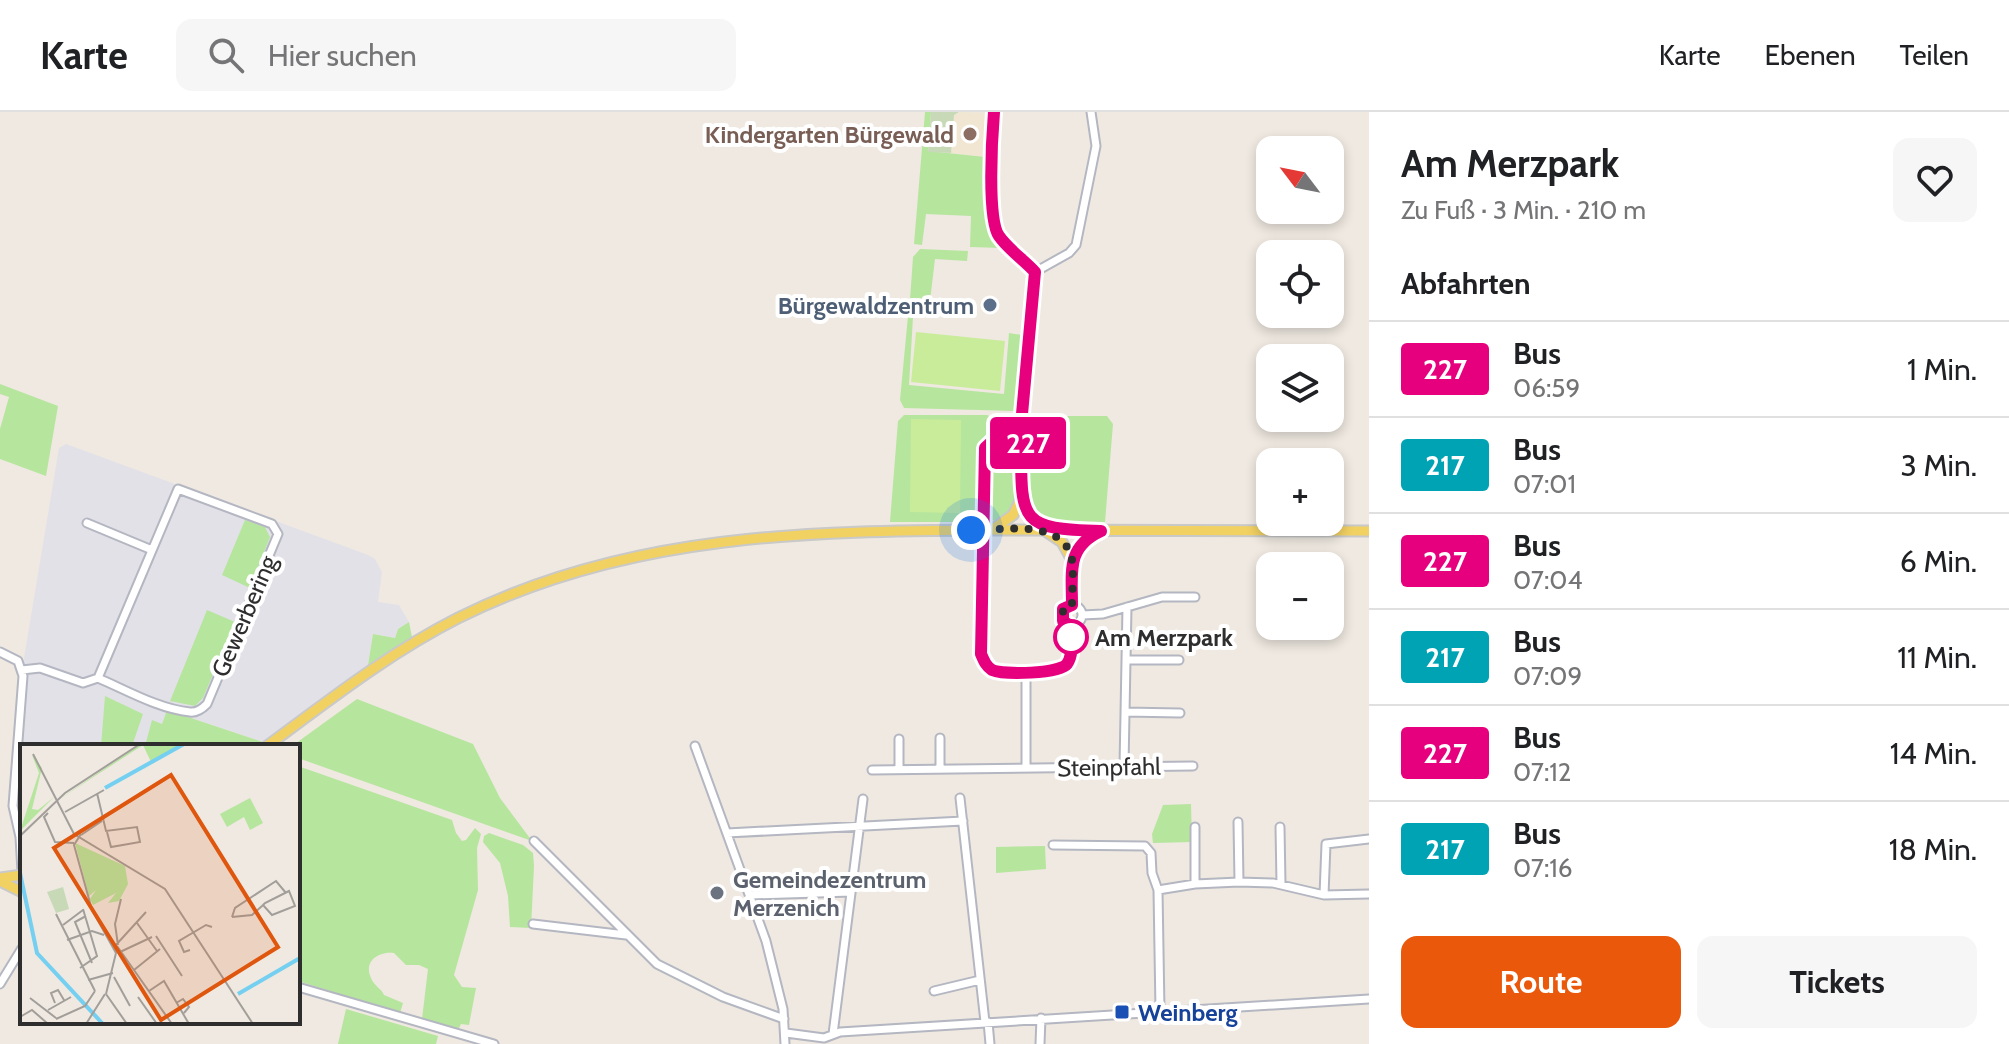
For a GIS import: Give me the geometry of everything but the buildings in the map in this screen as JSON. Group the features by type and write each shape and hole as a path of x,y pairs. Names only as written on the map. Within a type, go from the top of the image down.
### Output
{"main road":[{"path":"1021,445 1024,507 1037,521 1057,530"},
{"path":"991,530 1013,515 1022,497"},
{"path":"270,744 364,675 458,618 576,572 663,550 771,536 886,530 1369,531"},
{"path":"1040,530 1057,537 1072,560"},
{"path":"1072,605 1072,560 1082,542 1101,531"},
{"path":"0,879 20,874"},
{"path":"0,879 20,891"}],"street":[{"path":"994,112 991,159 995,229 1035,272"},
{"path":"1035,272 1069,253 1076,245 1096,146 1091,112"},
{"path":"1022,420 1035,272"},
{"path":"1022,420 1030,424 1034,433 1030,442 1021,445 1013,442 1009,434 1013,424 1022,420"},
{"path":"1009,434 998,436 985,448 981,654 994,671 1058,670 1068,663 1071,626"},
{"name":"Gewerbering","path":"178,489 272,524 278,534 207,704 199,711 191,712 150,700 98,678 178,489"},
{"path":"87,523 152,550"},
{"path":"1082,615 1103,614 1162,597 1195,597"},
{"path":"1072,605 1080,609 1082,615 1077,624 1071,626 1063,621 1061,615 1063,609 1072,605"},
{"path":"1124,767 1127,607"},
{"path":"0,652 14,657 22,670 13,806 20,835"},
{"path":"1127,660 1179,660"},
{"path":"22,670 40,668 78,682 88,683 98,678"},
{"name":"Steinpfahl","path":"1026,671 1026,768 1193,766"},
{"path":"1125,712 1180,713"},
{"path":"940,738 940,769"},
{"path":"899,739 899,769"},
{"path":"695,746 750,895 777,981 785,1044"},
{"path":"872,770 1026,768"},
{"path":"960,798 990,1044"},
{"path":"833,1034 863,799"},
{"path":"727,833 963,821"},
{"path":"1238,822 1239,882"},
{"path":"1195,827 1195,884"},
{"path":"1280,827 1281,884"},
{"path":"1324,895 1326,844 1369,839"},
{"path":"534,841 626,935 665,969 744,1006 784,1019"},
{"path":"1053,845 1145,846 1151,853 1152,873 1158,890 1160,1011"},
{"path":"1158,890 1239,882 1281,884 1324,895 1369,894"},
{"path":"750,895 851,892"},
{"path":"533,924 626,935"},
{"path":"0,984 20,951"},
{"path":"934,991 980,980"},
{"path":"300,988 494,1044"},
{"path":"786,1033 824,1038 833,1034 1041,1018 1369,999"},
{"path":"1040,1044 1041,1018"}],"shaded area":[{"name":"Kindergarten Bürgewald","path":"961,112 989,113 985,157 951,153 954,115"},
{"path":"66,444 368,555 375,559 382,572 378,602 399,605 409,622 398,629 395,638 373,634 368,665 263,742 167,710 157,744 21,744 24,658 59,448"},
{"path":"20,758 20,816 18,808"}],"green space":[{"path":"925,112 931,112 928,151 985,157 989,232 992,240 1002,248 970,247 971,216 926,214 922,245 914,244"},
{"path":"931,112 959,112 954,115 951,153 928,152"},
{"path":"920,249 968,251 967,261 935,259 930,301 910,300 913,257"},
{"path":"908,316 913,317 909,385 1004,394 1009,333 1022,335 1016,411 904,408 900,400"},
{"path":"916,332 1005,341 1000,391 911,382"},
{"path":"0,384 58,406 46,476 0,459 0,429 9,397 0,394"},
{"path":"904,415 987,415 1007,423 988,432 979,444 977,522 890,522 898,421"},
{"path":"1067,416 1107,416 1113,424 1105,522 1044,521 1036,515 1027,497 1024,477 1028,446"},
{"path":"911,419 961,420 960,513 910,512"},
{"path":"998,440 1008,440 1015,448 1018,481 1008,513 988,521 988,453"},
{"path":"245,520 265,527 270,537 250,588 222,575"},
{"path":"207,610 235,622 203,698 195,706 170,701"},
{"path":"409,622 412,637 368,665 373,634 395,638 398,629"},
{"path":"105,696 143,714 133,744 101,744"},
{"path":"357,699 473,744 500,798 532,841 300,759 300,744 295,744"},
{"path":"167,710 263,742 146,744 152,720 162,724"},
{"path":"300,767 452,820 462,841 475,828 481,834 477,848 478,890 454,975 462,987 476,988 469,1025 461,1024 458,1030 422,1019 428,969 406,965 394,953 383,954 374,958 369,972 372,981 384,995 403,1003 400,1013 300,982"},
{"path":"1191,804 1192,842 1153,843 1152,834 1163,805"},
{"path":"489,833 523,845 533,853 531,928 510,927 508,896 500,863 483,842 484,836"},
{"path":"1045,846 1046,869 996,873 996,847"},
{"path":"346,1009 438,1036 436,1044 338,1044"}],"bus line":[{"name":"227","path":"994,112 991,159 995,229 1035,272 1022,414 1022,420 1030,424 1034,433 1030,442 1021,445 1024,507 1046,527 1101,531 1082,542 1072,560 1072,605 1063,609 1061,615 1063,621 1071,626 1070,657 1064,667 1051,672 994,671 981,654 985,448 998,436 1009,434 1013,424 1018,421"}],"place":[{"name":"Kindergarten Bürgewald","path":"970,134"},
{"name":"Bürgewaldzentrum","path":"990,305"},
{"name":"Am Merzpark","path":"1071,637"},
{"name":"Gemeindezentrum Merzenich","path":"717,893"},
{"name":"Weinberg","path":"1122,1012"}],"route":[{"path":"971,530 1040,530 1049,532 1062,542 1072,560 1072,605 1063,609 1061,615 1063,621 1071,626 1071,637"}]}
